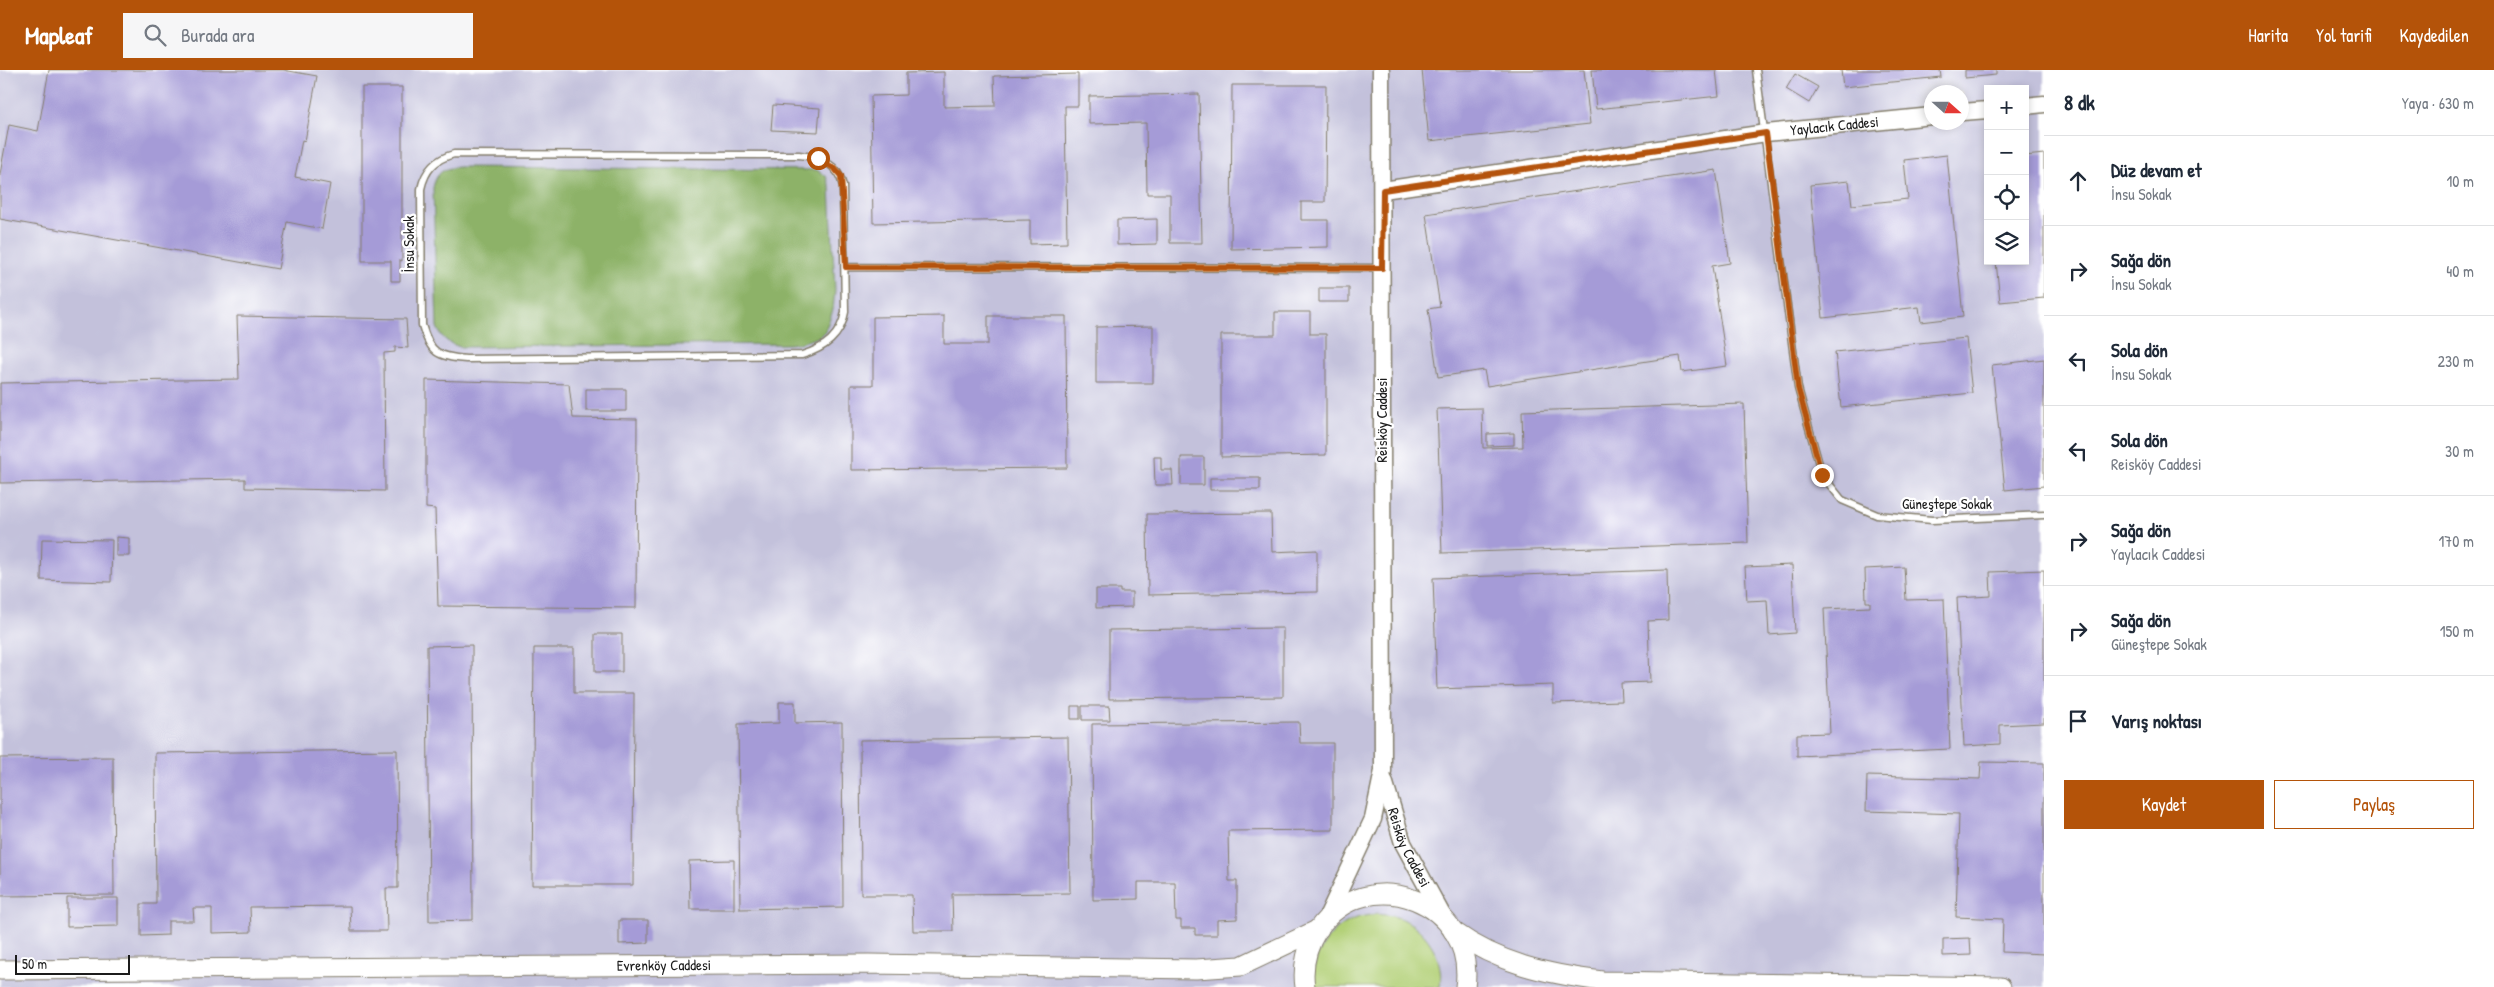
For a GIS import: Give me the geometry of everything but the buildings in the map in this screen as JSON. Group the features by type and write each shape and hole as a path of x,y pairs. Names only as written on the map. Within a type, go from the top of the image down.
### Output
{"main road":[{"name":"Evrenköy Caddesi","path":"0,970 869,964 1196,969 1246,964 1322,925 1352,901 1370,895 1390,894 1414,899 1436,912 1449,926"},
{"path":"1305,987 1306,957 1322,925"},
{"path":"1449,926 1463,954 1465,987"},
{"path":"1449,926 1478,948 1521,965 1554,975 1602,981 2001,987"}],"street":[{"name":"Reisköy Caddesi","path":"1322,925 1373,819 1382,771 1383,190 1381,70"},
{"path":"2029,106 2044,104"},
{"path":"1969,111 1984,110"},
{"name":"Yaylacık Caddesi","path":"1383,190 1766,133 1924,117"},
{"name":"Reisköy Caddesi","path":"1382,771 1387,794 1403,843 1449,926"}],"lane":[{"name":"Güneştepe Sokak","path":"1756,70 1766,133 1798,388 1822,475 1842,500 1877,515 1932,520 2044,515"},
{"name":"İnsu Sokak","path":"454,154 813,157 828,162 841,176 846,267 845,312 841,329 822,348 802,355 446,358 434,351 426,341 422,325 421,189 428,169 443,157 454,154"},
{"path":"846,267 1382,268"}],"shaded area":[{"path":"0,70 2044,70 2044,987 0,987"}],"green space":[{"path":"449,168 817,170 826,176 830,187 835,290 833,310 825,331 819,337 800,343 789,344 460,347 452,344 443,338 437,327 433,188 436,178 442,172"},
{"path":"1376,914 1394,916 1406,921 1424,935 1436,954 1441,976 1440,987 1315,987 1314,976 1318,955 1330,936 1347,922 1359,917"}],"route":[{"path":"818,158 828,162 841,176 846,267 1382,268 1383,190 1766,133 1798,388 1822,475"}]}
